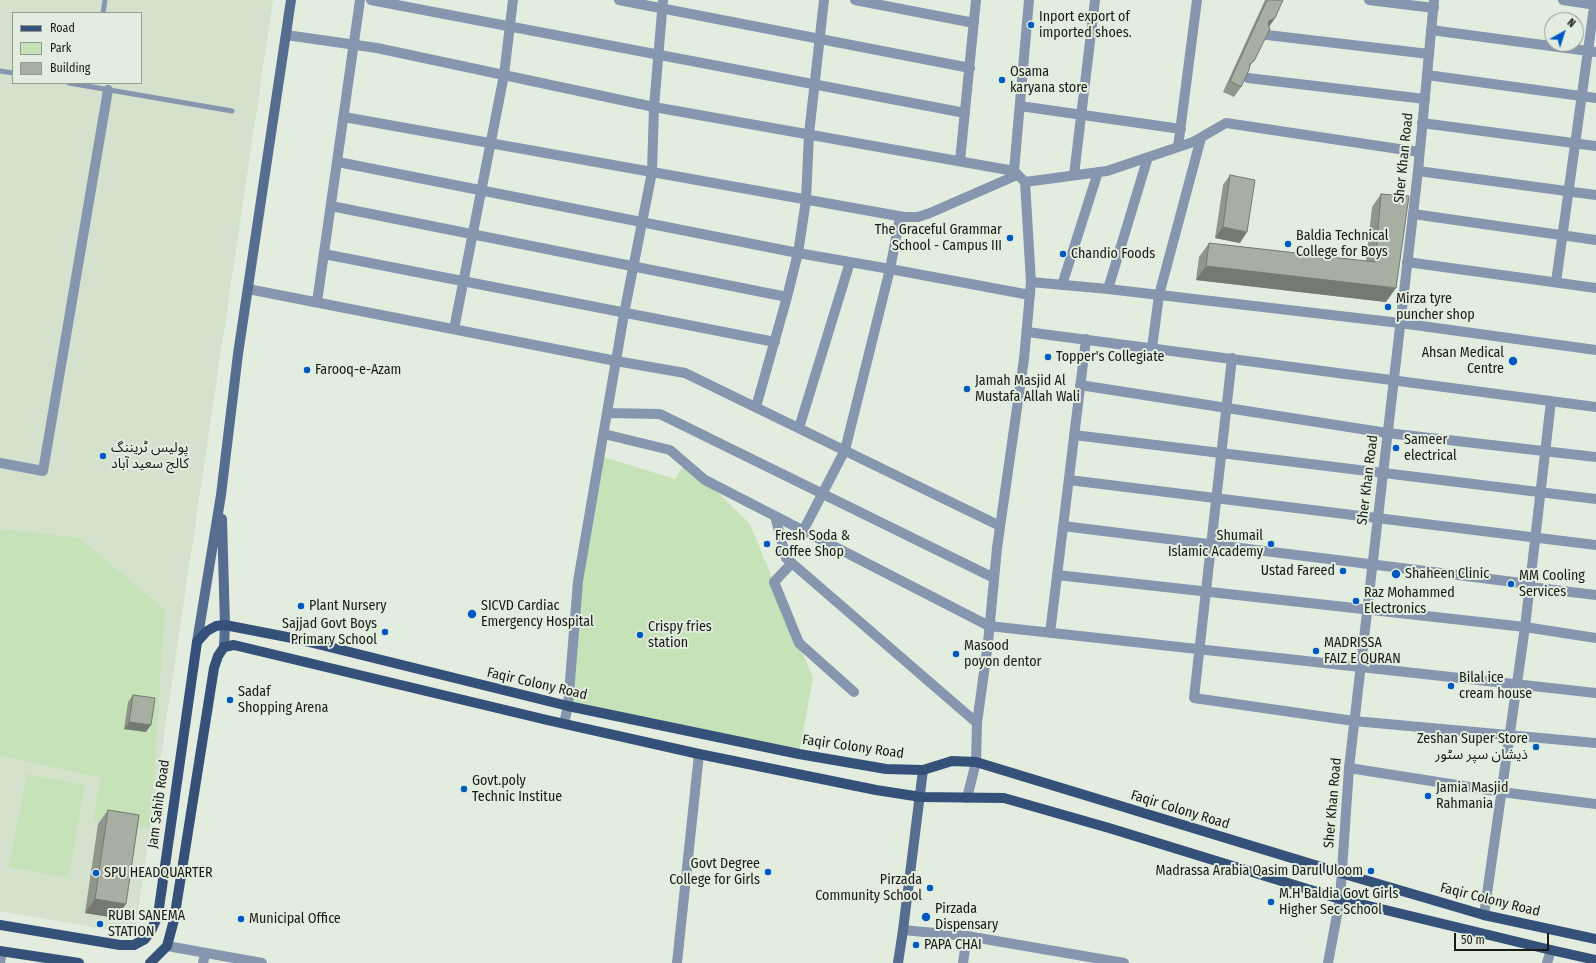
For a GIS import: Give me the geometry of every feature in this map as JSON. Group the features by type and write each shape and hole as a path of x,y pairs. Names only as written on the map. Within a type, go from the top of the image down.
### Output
{"main road":[{"path":"197,642 221,495 238,354 291,0"},
{"path":"150,963 167,946 174,920 212,676 218,656 224,647 225,625 221,495"},
{"path":"197,642 207,631 216,626 225,625"},
{"name":"Faqir Colony Road","path":"225,625 297,639 568,706 799,754 886,769 923,770 952,761 976,762 1484,915 1596,939"},
{"name":"Jam Sahib Road","path":"0,925 120,945 134,945 144,939 152,929 158,915 197,642"},
{"path":"224,647 234,644 246,646 699,754 876,790 921,797 1004,798 1109,828 1340,899 1596,960"},
{"path":"898,963 921,797 923,770"},
{"path":"1,951 63,962 79,963"}],"street":[{"path":"317,302 355,45 360,0"},
{"path":"371,0 965,113"},
{"path":"454,329 504,75 512,0"},
{"path":"619,0 663,4 820,39 970,68"},
{"path":"756,407 788,297 798,254 806,200 809,134 824,0"},
{"path":"856,0 974,23"},
{"path":"960,161 976,0"},
{"path":"967,798 976,762 977,723 1000,526 1027,332 1032,282 1019,176 1020,106 1029,0"},
{"path":"1074,176 1094,0"},
{"path":"1178,147 1197,0"},
{"path":"1369,0 1434,4"},
{"path":"1556,282 1582,96 1592,52 1595,3 1563,0"},
{"path":"564,723 568,706 578,581 624,314 652,172 654,107 663,4"},
{"name":"Sher Khan Road","path":"1328,963 1340,899 1349,768 1418,171 1434,4"},
{"path":"1431,30 1592,52"},
{"path":"286,35 377,48 654,107 960,161 1019,176 1074,176 1108,171 1193,142 1226,123 1420,152"},
{"path":"1267,35 1429,54"},
{"path":"1427,75 1596,98"},
{"path":"1248,78 1425,99"},
{"path":"0,463 44,471 108,90"},
{"path":"1020,106 1181,129"},
{"path":"344,116 900,217 918,216 930,213 1019,176"},
{"path":"1422,123 1596,146"},
{"path":"1152,348 1159,295 1201,138"},
{"path":"1108,289 1148,157"},
{"path":"338,162 798,254 890,269 1030,295"},
{"path":"1418,171 1596,195"},
{"path":"1062,285 1098,172"},
{"path":"331,206 788,297"},
{"path":"1413,214 1596,240"},
{"path":"803,531 845,450 890,269 900,217"},
{"path":"324,254 624,314 775,342"},
{"path":"799,428 850,262"},
{"path":"1407,262 1596,288"},
{"path":"1032,282 1108,289 1400,323 1596,350"},
{"path":"248,289 616,361 685,373 1000,526"},
{"path":"1027,332 1596,407"},
{"path":"1050,633 1086,339"},
{"path":"1232,358 1198,649 1194,698 1354,721 1596,743"},
{"path":"1080,385 1388,433 1596,457"},
{"path":"1484,915 1525,627 1551,401"},
{"path":"607,413 660,414 994,578"},
{"path":"604,434 670,450 705,480 989,626 1596,693"},
{"path":"1074,435 1596,499"},
{"path":"1069,480 1596,545"},
{"path":"775,516 786,558 977,723"},
{"path":"1063,526 1372,564 1596,595"},
{"path":"792,563 774,582 799,643 854,692"},
{"path":"1057,575 1525,627 1596,638"},
{"path":"677,963 699,754"},
{"path":"1349,768 1501,792 1596,804"},
{"path":"903,930 967,936 1118,963"},
{"path":"962,963 967,936"},
{"path":"167,946 204,958 262,963"},
{"path":"1547,963 1551,950"},
{"path":"0,963 1,951"}],"lane":[{"path":"103,12 105,0"},
{"path":"0,71 12,73"},
{"path":"80,84 232,111"}],"shaded area":[{"name":"پولیس ٹریننگ کالج سعید آباد","path":"0,0 273,0 136,924 126,933 0,911"}],"green space":[{"path":"600,456 675,479 685,463 705,480 750,524 813,678 799,754 568,706 578,581"},
{"path":"0,529 79,538 165,610 150,828 93,821 100,778 0,755"},
{"path":"27,774 85,785 68,878 9,867"}],"building":[{"path":"1267,0 1283,0 1275,18 1269,21 1268,24 1270,29 1254,61 1250,64 1249,70 1241,87 1230,81"},
{"path":"1230,175 1255,180 1247,232 1223,227"},
{"path":"1381,194 1409,196 1396,288 1206,266 1209,243 1375,262"},
{"path":"133,695 155,698 151,725 129,722"},
{"path":"108,810 139,815 126,904 95,899"}],"place":[{"name":"Inport export of imported shoes.","path":"1031,25"},
{"name":"Osama karyana store","path":"1002,80"},
{"name":"The Graceful Grammar School - Campus III","path":"1010,238"},
{"name":"Baldia Technical College for Boys","path":"1288,244"},
{"name":"Chandio Foods","path":"1063,254"},
{"name":"Mirza tyre puncher shop","path":"1388,307"},
{"name":"Topper's Collegiate","path":"1048,357"},
{"name":"Ahsan Medical Centre","path":"1513,361"},
{"name":"Farooq-e-Azam","path":"307,370"},
{"name":"Jamah Masjid Al Mustafa Allah Wali","path":"967,389"},
{"name":"Sameer electrical","path":"1396,448"},
{"name":"پولیس ٹریننگ کالج سعید آباد","path":"103,456"},
{"name":"Fresh Soda & Coffee Shop","path":"767,544"},
{"name":"Shumail Islamic Academy","path":"1271,544"},
{"name":"Ustad Fareed","path":"1343,571"},
{"name":"Shaheen Clinic","path":"1396,574"},
{"name":"MM Cooling Services","path":"1511,584"},
{"name":"Raz Mohammed Electronics","path":"1356,601"},
{"name":"Plant Nursery","path":"301,606"},
{"name":"SICVD Cardiac Emergency Hospital","path":"472,614"},
{"name":"Sajjad Govt Boys Primary School","path":"385,632"},
{"name":"Crispy fries station","path":"640,635"},
{"name":"MADRISSA FAIZ E QURAN","path":"1316,651"},
{"name":"Masood poyon dentor","path":"956,654"},
{"name":"Bilal ice cream house","path":"1451,686"},
{"name":"Sadaf Shopping Arena","path":"230,700"},
{"name":"Zeshan Super Store ذیشان سپر سٹور","path":"1536,747"},
{"name":"Govt.poly Technic Institue","path":"464,789"},
{"name":"Jamia Masjid Rahmania","path":"1428,796"},
{"name":"Madrassa Arabia Qasim Darul Uloom","path":"1371,871"},
{"name":"Govt Degree College for Girls","path":"768,872"},
{"name":"SPU HEADQUARTER","path":"96,873"},
{"name":"Pirzada Community School","path":"930,888"},
{"name":"M.H Baldia Govt Girls Higher Sec School","path":"1271,902"},
{"name":"Pirzada Dispensary","path":"926,917"},
{"name":"Municipal Office","path":"241,919"},
{"name":"RUBI SANEMA STATION","path":"100,924"},
{"name":"PAPA CHAI","path":"916,945"}]}
